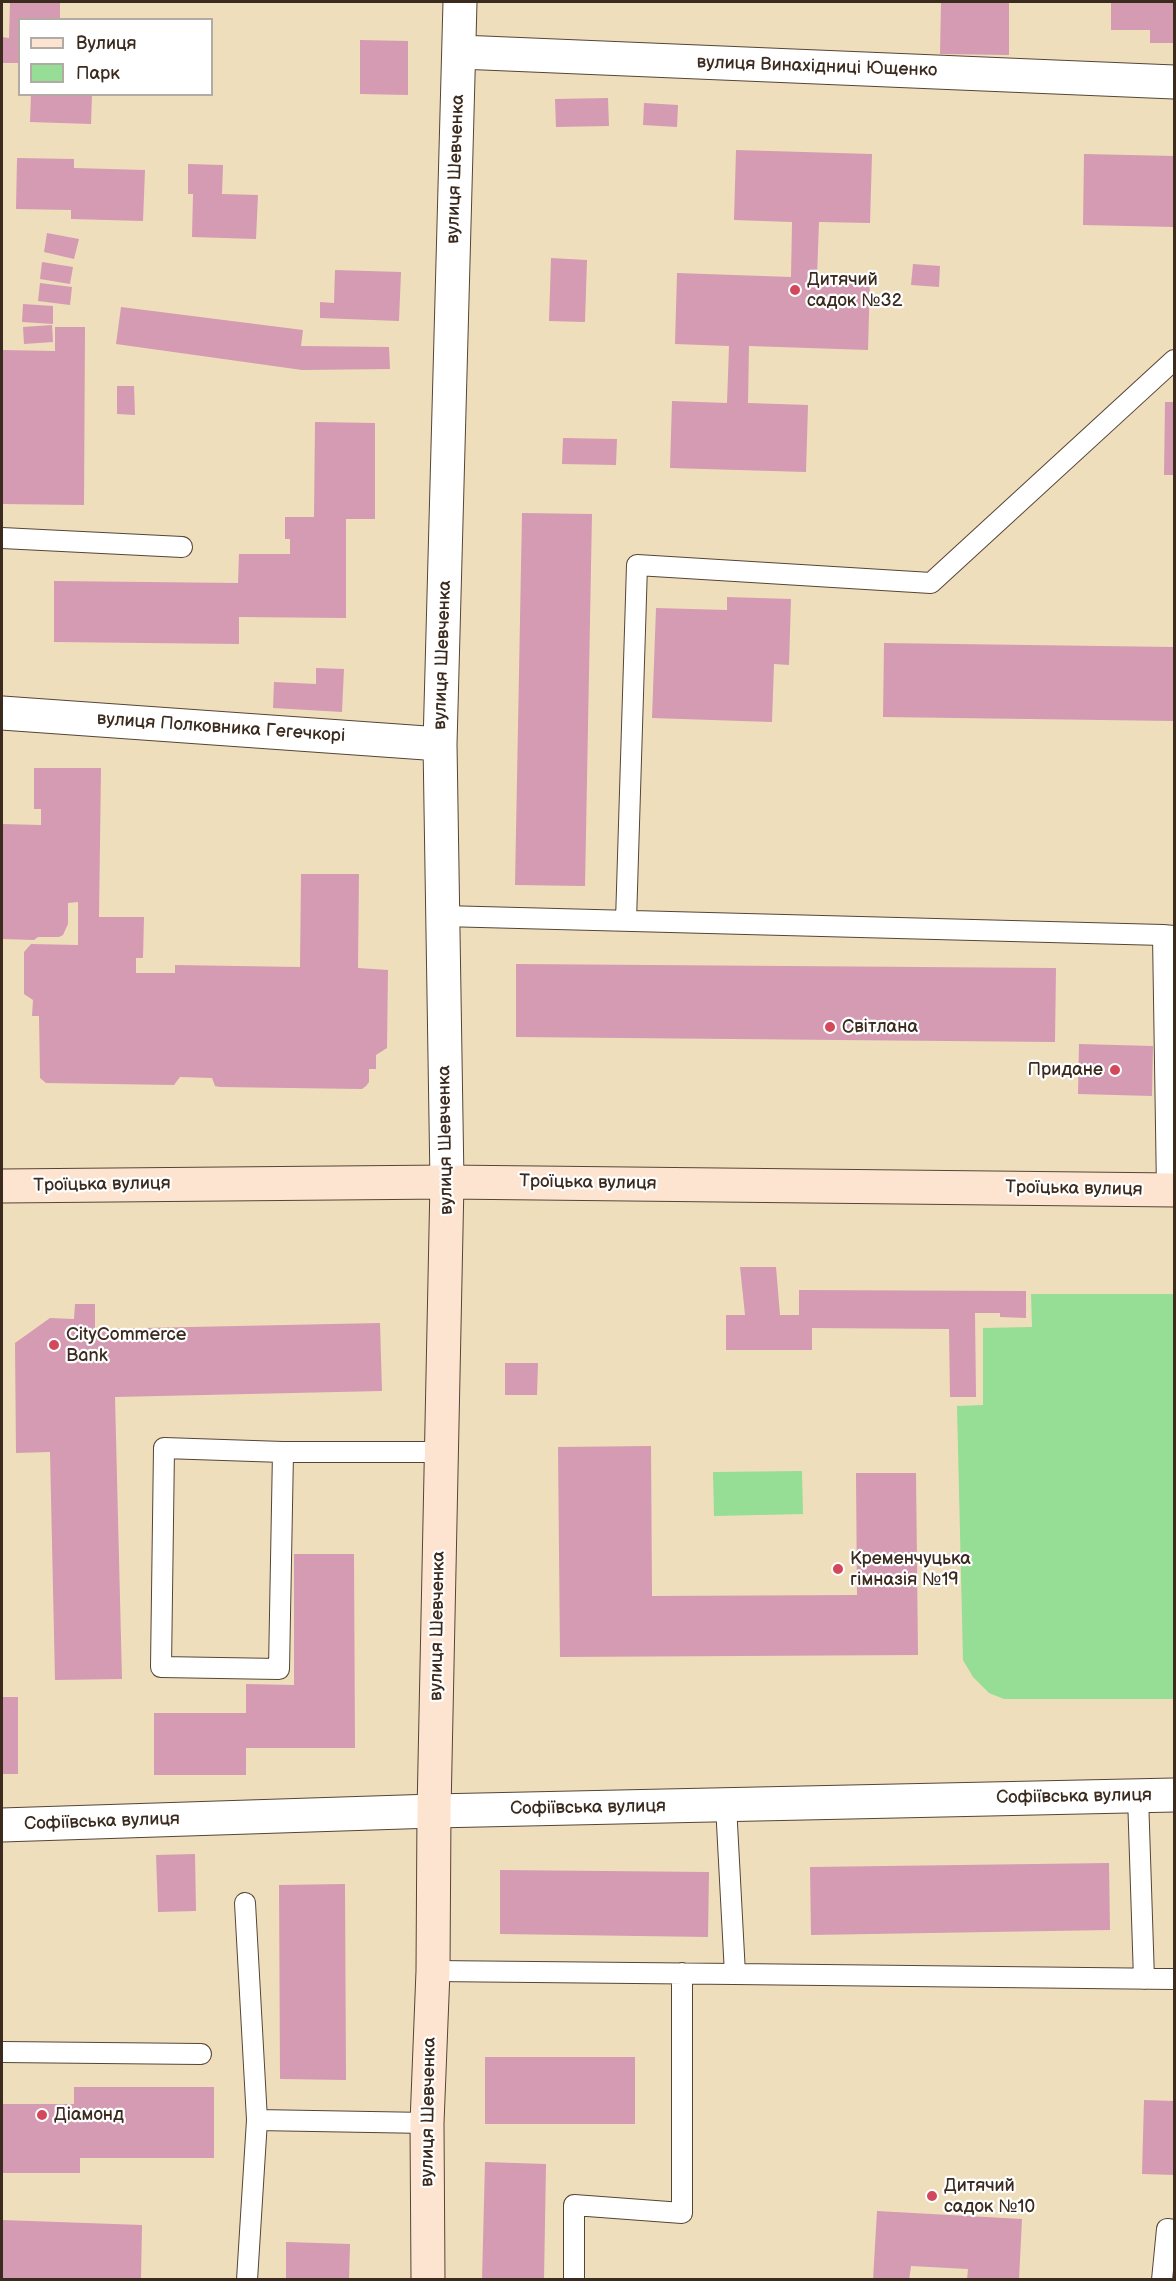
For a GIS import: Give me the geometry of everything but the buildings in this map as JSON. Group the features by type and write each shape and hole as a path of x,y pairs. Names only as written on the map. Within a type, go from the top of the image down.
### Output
{"main road":[{"name":"Троїцька вулиця","path":"2,1186 447,1182 1171,1190"},
{"name":"вулиця Шевченка","path":"428,2280 427,2123 433,1971 434,1811 447,1182"}],"street":[{"name":"вулиця Шевченка","path":"447,1182 440,744 460,2"},
{"name":"вулиця Винахідниці Ющенко","path":"460,52 1174,82"},
{"name":"вулиця Полковника Гегечкорі","path":"2,713 440,744"},
{"name":"Софіївська вулиця","path":"2,1825 434,1811 1174,1795"}],"lane":[{"path":"627,921 637,565 931,583 1174,360"},
{"path":"2,538 182,547"},
{"path":"443,916 1169,935 1171,1190"},
{"path":"283,1452 279,1669 161,1667 164,1448 283,1452 442,1452"},
{"path":"1138,1796 1144,1978"},
{"path":"726,1805 735,1974"},
{"path":"245,1903 257,2120 247,2280"},
{"path":"433,1971 1174,1979"},
{"path":"574,2280 574,2205 682,2213 682,1973"},
{"path":"2,2052 201,2054"},
{"path":"257,2120 427,2123"},
{"path":"1162,2280 1167,2229 1174,2230"}],"green space":[{"path":"1031,1294 1174,1294 1174,1699 1004,1699 989,1693 973,1677 963,1660 957,1406 983,1405 983,1328 1032,1327"},
{"path":"802,1471 803,1514 714,1516 713,1472"}],"place":[{"name":"Дитячий садок №32","path":"795,290"},
{"name":"Світлана","path":"830,1027"},
{"name":"Придане","path":"1115,1070"},
{"name":"CityCommerce Bank","path":"54,1345"},
{"name":"Кременчуцька гімназія №19","path":"838,1569"},
{"name":"Дiамонд","path":"42,2115"},
{"name":"Дитячий садок №10","path":"932,2196"}]}
